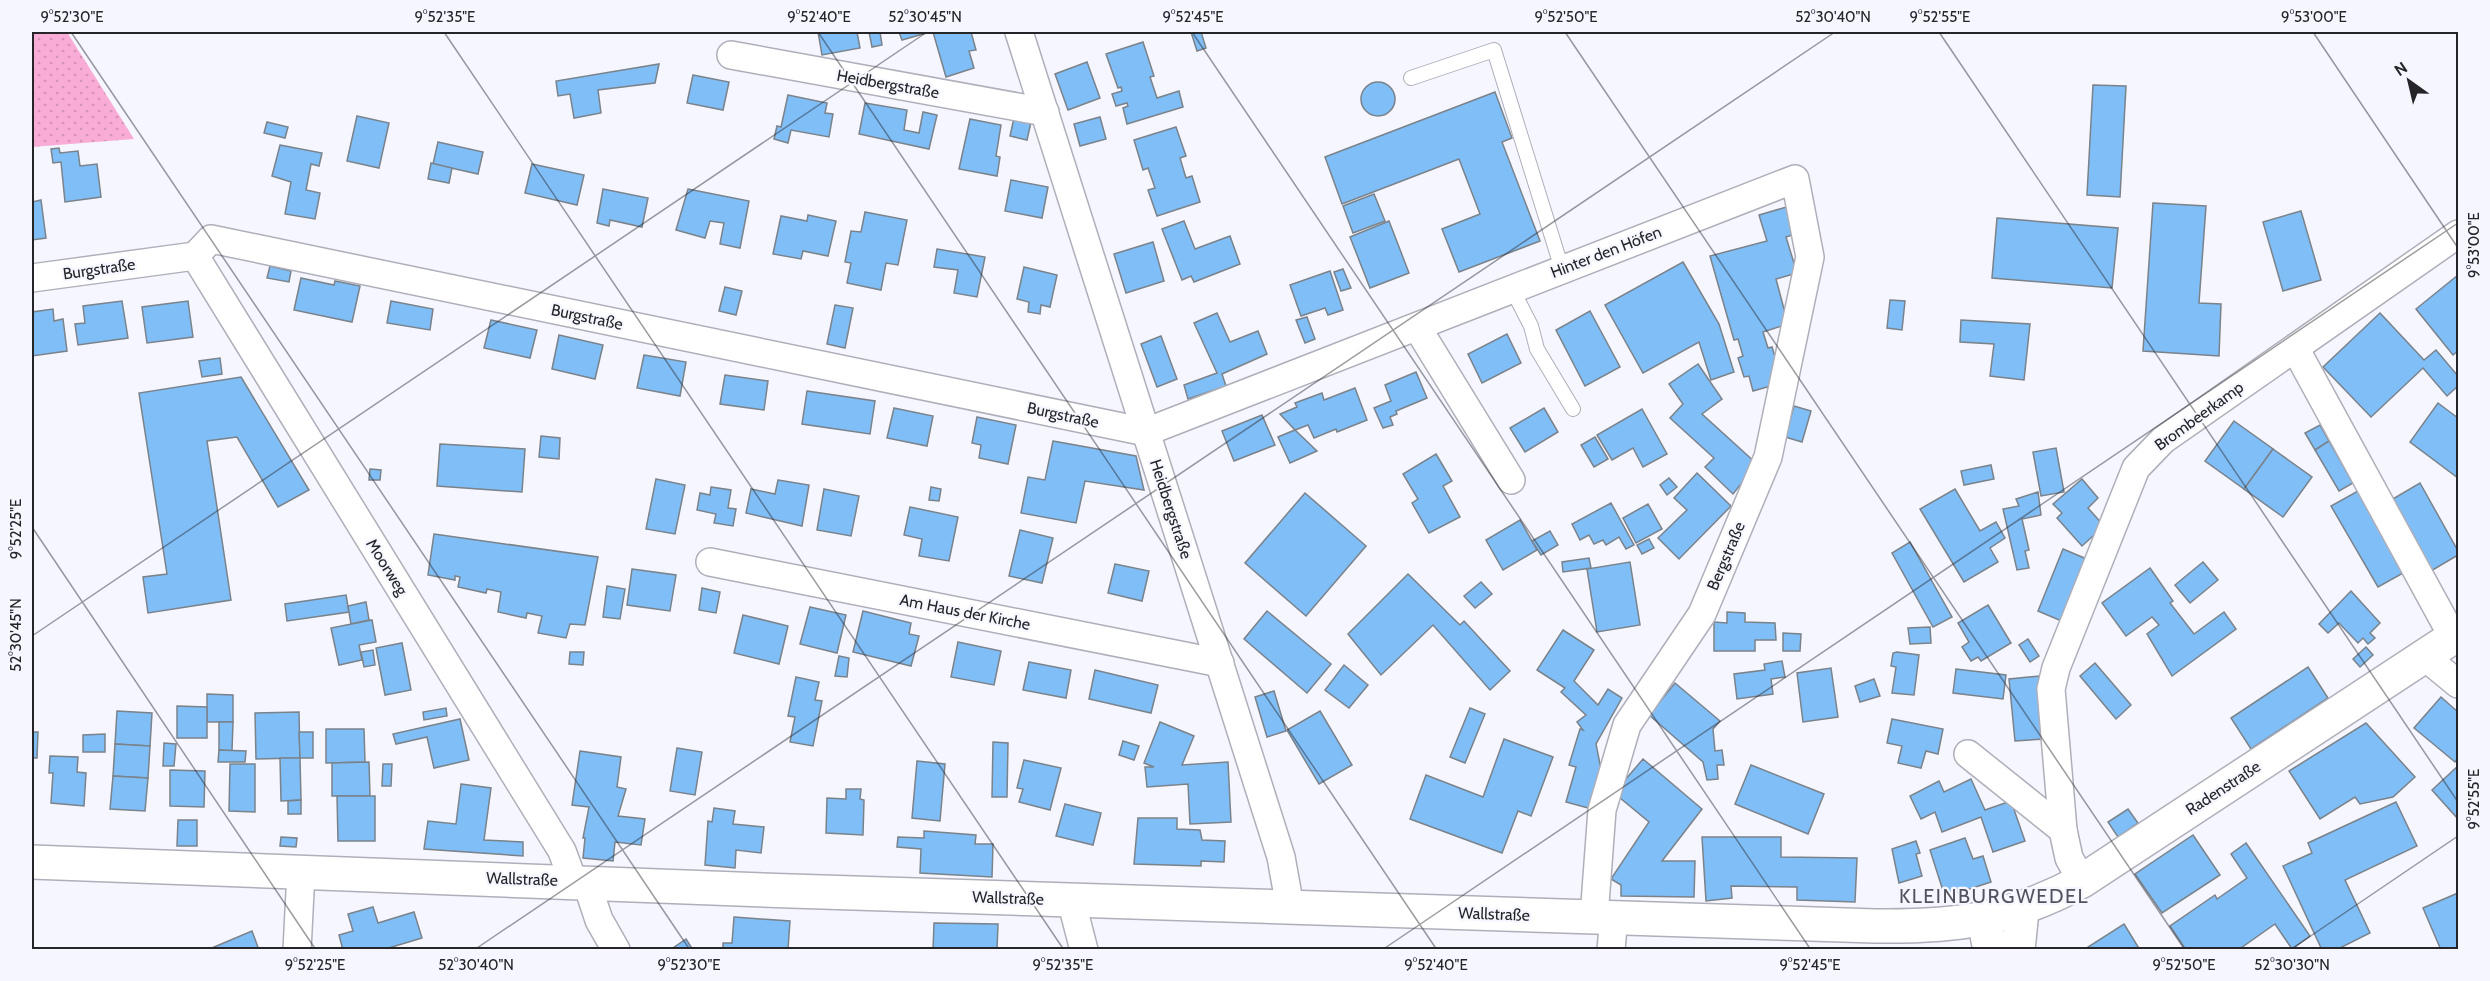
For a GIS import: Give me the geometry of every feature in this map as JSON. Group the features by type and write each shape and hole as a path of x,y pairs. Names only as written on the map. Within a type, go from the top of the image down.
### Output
{"street":[{"name":"Heidbergstraße","path":"1019,32 1281,857 1290,907"},
{"name":"Heidbergstraße","path":"731,55 1045,112"},
{"name":"Hinter den Höfen","path":"1146,432 1796,178"},
{"name":"Bergstraße","path":"1611,950 1604,917 1602,810 1627,725 1702,614 1768,457 1809,257 1796,178"},
{"name":"Brombeerkamp","path":"2082,881 2069,858 2063,830 2051,689 2056,668 2136,468 2163,440 2458,234"},
{"name":"Burgstraße","path":"32,278 195,256 211,239 1146,432"},
{"name":"Moorweg","path":"195,256 562,851 616,950"},
{"path":"1417,327 1511,480"},
{"name":"Radenstraße","path":"1987,935 2022,910 2082,881 2456,635 2295,348"},
{"name":"Am Haus der Kirche","path":"710,562 1220,663"},
{"path":"2424,656 2458,684"},
{"path":"1968,754 2063,830"},
{"name":"Wallstraße","path":"32,862 1071,900 1916,927 1987,935"},
{"path":"297,950 301,872"},
{"path":"1071,900 1084,950"},
{"path":"2018,950 2022,910"}],"lane":[{"path":"1411,78 1494,50 1562,269"},
{"path":"1512,289 1531,326 1537,349 1573,409"}],"shaded area":[{"path":"32,32 67,32 134,139 32,147"}],"building":[{"path":"818,32 857,32 860,48 822,55"},
{"path":"869,32 880,32 882,45 872,47"},
{"path":"899,32 930,32 902,40"},
{"path":"933,32 971,32 976,50 969,51 974,68 946,77"},
{"path":"1191,32 1201,32 1206,48 1197,51"},
{"path":"1143,42 1154,76 1150,77 1157,98 1179,91 1183,107 1127,124 1123,108 1128,106 1127,103 1116,106 1112,94 1122,91 1121,87 1118,88 1106,54"},
{"path":"1087,62 1100,98 1068,110 1055,74"},
{"path":"659,64 655,83 598,90 601,113 574,118 570,94 558,96 556,81"},
{"path":"693,75 729,82 723,110 687,103"},
{"path":"1378,82 1390,87 1395,99 1390,111 1378,116 1366,111 1361,99 1366,87"},
{"path":"2093,85 2126,86 2120,197 2087,195"},
{"path":"1495,92 1512,138 1502,142 1540,241 1459,272 1442,229 1480,214 1459,159 1342,204 1325,157"},
{"path":"788,95 827,103 825,113 833,114 829,137 791,130 788,143 774,139 777,126 781,127"},
{"path":"865,103 907,110 904,130 919,133 923,112 937,115 929,149 859,134"},
{"path":"357,116 389,123 379,168 347,161"},
{"path":"1100,117 1106,139 1080,146 1074,124"},
{"path":"1014,118 1031,122 1027,140 1010,136"},
{"path":"970,119 1001,125 996,156 1000,157 997,176 959,169"},
{"path":"267,122 288,127 285,138 264,133"},
{"path":"1176,127 1186,156 1180,158 1186,178 1192,176 1200,202 1157,216 1148,190 1155,188 1148,168 1143,170 1134,140"},
{"path":"438,142 483,152 478,174 433,164"},
{"path":"280,145 322,153 319,166 311,164 306,190 320,193 315,219 285,214 291,182 272,176"},
{"path":"59,148 60,153 78,151 80,166 97,164 101,197 65,202 61,162 53,163 51,149"},
{"path":"431,163 452,168 449,183 428,179"},
{"path":"532,164 584,175 577,205 525,193"},
{"path":"1011,180 1048,187 1042,218 1005,211"},
{"path":"603,189 648,198 642,227 610,220 609,226 597,223"},
{"path":"688,189 749,201 740,248 720,244 724,223 710,221 705,238 676,230"},
{"path":"1374,194 1385,221 1353,233 1343,206"},
{"path":"41,200 46,238 32,240 32,202"},
{"path":"2153,203 2206,206 2199,303 2221,304 2219,356 2143,351"},
{"path":"1790,206 1798,233 1786,237 1797,273 1776,279 1788,324 1763,332 1768,348 1772,347 1778,366 1778,384 1753,391 1749,376 1744,377 1738,358 1743,356 1738,339 1734,340 1710,256 1767,241 1759,215"},
{"path":"2301,211 2321,280 2283,291 2263,222"},
{"path":"865,212 907,220 898,265 886,263 881,290 847,283 851,263 845,262 851,231 861,232"},
{"path":"808,215 836,221 828,256 803,251 801,259 773,254 781,216 807,221"},
{"path":"1997,218 2118,228 2112,288 1992,278"},
{"path":"1184,221 1195,249 1230,236 1240,264 1194,282 1191,276 1182,280 1162,229"},
{"path":"1389,221 1409,273 1370,288 1350,237"},
{"path":"1153,242 1164,281 1126,293 1114,254"},
{"path":"937,249 985,257 977,297 954,293 958,270 934,267"},
{"path":"1683,262 1719,324 1734,372 1711,380 1699,342 1643,373 1605,305"},
{"path":"270,266 291,271 289,282 267,278"},
{"path":"1024,267 1057,275 1050,307 1041,305 1040,314 1028,312 1029,302 1017,299"},
{"path":"1343,269 1351,288 1341,291 1334,272"},
{"path":"1330,271 1343,310 1328,315 1325,308 1301,316 1290,285"},
{"path":"2458,275 2458,351 2453,355 2416,309"},
{"path":"301,278 334,285 335,281 360,286 352,322 294,310"},
{"path":"725,287 742,291 736,315 719,311"},
{"path":"1890,300 1905,301 1902,330 1887,328"},
{"path":"122,301 128,338 78,345 75,324 85,323 83,306"},
{"path":"188,301 193,337 147,343 142,307"},
{"path":"391,301 433,309 430,330 387,323"},
{"path":"835,305 853,308 845,348 827,344"},
{"path":"53,309 54,321 63,319 67,351 32,356 32,312"},
{"path":"1590,311 1620,367 1585,386 1556,330"},
{"path":"1217,313 1230,342 1258,331 1267,354 1222,374 1226,386 1188,399 1184,385 1217,373 1194,323"},
{"path":"2380,313 2424,360 2436,350 2458,376 2458,386 2447,396 2423,368 2371,417 2323,367"},
{"path":"1307,317 1315,339 1305,343 1296,320"},
{"path":"491,320 537,330 530,358 484,348"},
{"path":"1961,320 2030,324 2024,380 1990,376 1994,344 1960,342"},
{"path":"1507,334 1521,363 1482,383 1468,354"},
{"path":"559,335 603,345 595,379 552,369"},
{"path":"1161,336 1177,379 1157,387 1141,344"},
{"path":"644,355 686,362 680,396 637,388"},
{"path":"220,358 222,374 202,377 199,361"},
{"path":"1698,364 1722,399 1702,414 1757,464 1733,494 1705,467 1714,458 1670,418 1683,404 1669,384"},
{"path":"1416,372 1427,398 1396,411 1397,414 1390,417 1393,425 1383,428 1374,408 1391,401 1385,385"},
{"path":"725,375 768,381 764,410 720,404"},
{"path":"241,377 309,490 278,507 237,437 207,441 231,600 148,613 143,577 167,574 139,393"},
{"path":"1355,388 1367,420 1337,432 1336,429 1314,438 1308,425 1295,430 1280,414 1297,407 1295,403 1322,393 1324,400"},
{"path":"807,391 875,401 870,434 802,424"},
{"path":"2438,403 2458,418 2458,478 2410,442"},
{"path":"1794,406 1811,411 1802,442 1785,437"},
{"path":"894,408 933,416 927,446 887,438"},
{"path":"1544,408 1558,432 1525,452 1510,428"},
{"path":"1642,409 1667,454 1643,467 1633,448 1612,460 1597,435"},
{"path":"1262,415 1275,445 1234,461 1222,431"},
{"path":"977,417 1016,425 1008,464 979,458 981,445 972,443"},
{"path":"2234,421 2273,449 2244,489 2205,461"},
{"path":"2320,425 2329,441 2315,450 2305,433"},
{"path":"1295,430 1317,451 1290,463 1278,437"},
{"path":"541,436 560,438 559,459 539,457"},
{"path":"1595,437 1608,459 1594,467 1581,445"},
{"path":"1053,441 1136,456 1144,490 1085,481 1076,523 1021,513 1028,477 1045,480"},
{"path":"2329,441 2353,483 2339,491 2315,450"},
{"path":"440,444 525,449 522,492 437,486"},
{"path":"2056,448 2064,492 2041,496 2033,452"},
{"path":"2273,449 2312,477 2283,517 2244,489"},
{"path":"1436,454 1452,481 1443,486 1460,517 1429,533 1412,503 1418,499 1403,474"},
{"path":"1991,465 1994,479 1964,485 1961,471"},
{"path":"370,469 381,470 380,480 369,480"},
{"path":"1697,473 1731,506 1679,559 1658,538 1687,510 1674,498"},
{"path":"1669,478 1677,487 1667,495 1660,485"},
{"path":"656,479 685,485 675,534 646,529"},
{"path":"2082,479 2098,498 2088,508 2104,526 2082,546 2057,518 2062,513 2053,504"},
{"path":"778,480 809,485 802,526 746,513 751,489 775,494"},
{"path":"2420,483 2458,551 2458,555 2431,571 2391,500"},
{"path":"711,487 731,490 728,508 736,509 733,526 714,523 716,514 697,510 700,493 710,495"},
{"path":"931,487 941,489 939,501 929,500"},
{"path":"824,489 859,496 851,536 817,530"},
{"path":"1955,489 1980,531 1996,522 2005,538 1990,548 1998,562 1964,582 1920,509"},
{"path":"2358,491 2405,572 2378,587 2331,506"},
{"path":"2038,492 2041,515 2022,519 2029,550 2025,551 2029,568 2017,570 2003,509 2019,506 2016,499"},
{"path":"1305,493 1366,546 1306,616 1245,563"},
{"path":"1611,503 1634,545 1626,549 1619,537 1606,545 1603,540 1594,544 1589,535 1580,540 1572,524"},
{"path":"1648,504 1662,529 1636,543 1623,518"},
{"path":"910,507 958,517 949,561 919,556 922,539 904,535"},
{"path":"1520,520 1537,550 1503,570 1486,540"},
{"path":"1020,530 1053,538 1042,583 1009,576"},
{"path":"1550,531 1558,545 1541,555 1532,541"},
{"path":"434,534 598,557 585,625 570,624 566,638 538,633 542,616 527,613 526,618 498,612 501,592 487,589 486,593 458,587 460,577 455,576 455,580 428,575"},
{"path":"1649,539 1654,548 1642,554 1637,545"},
{"path":"1910,542 1952,617 1933,627 1892,553"},
{"path":"2063,549 2089,560 2064,622 2038,611"},
{"path":"1589,558 1591,568 1563,572 1562,562"},
{"path":"1630,562 1640,625 1597,632 1587,569"},
{"path":"2203,562 2218,580 2190,603 2175,585"},
{"path":"1115,564 1149,571 1142,601 1108,593"},
{"path":"2150,568 2173,601 2170,603 2194,634 2224,612 2236,629 2172,676 2147,634 2159,625 2152,617 2126,636 2102,603"},
{"path":"632,569 676,575 670,611 627,605"},
{"path":"1408,574 1460,625 1464,621 1510,671 1490,690 1433,625 1381,675 1348,634"},
{"path":"1481,582 1492,594 1475,608 1464,596"},
{"path":"607,586 625,589 620,619 603,617"},
{"path":"702,588 720,592 716,613 699,610"},
{"path":"2351,591 2380,623 2370,633 2375,638 2368,644 2363,638 2358,643 2339,623 2328,633 2319,624"},
{"path":"346,595 349,612 287,621 285,604"},
{"path":"366,602 369,620 351,624 348,606"},
{"path":"1988,605 2011,643 1981,661 1978,657 1971,661 1962,647 1969,642 1958,623"},
{"path":"810,607 846,615 837,653 800,644"},
{"path":"863,611 911,623 909,634 919,636 911,666 853,652"},
{"path":"1267,611 1331,664 1307,693 1244,639"},
{"path":"1727,612 1745,613 1745,622 1775,623 1776,640 1755,640 1755,651 1714,651 1714,622 1727,623"},
{"path":"743,615 788,626 779,664 734,653"},
{"path":"372,620 376,642 359,645 362,660 339,665 331,628"},
{"path":"1930,627 1931,643 1910,644 1908,628"},
{"path":"1563,630 1594,650 1574,681 1598,705 1608,689 1622,698 1596,744 1602,774 1592,809 1566,802 1576,767 1569,765 1580,729 1583,730 1577,722 1586,715 1561,692 1565,688 1537,670"},
{"path":"1783,633 1801,634 1800,651 1783,651"},
{"path":"2028,639 2039,656 2030,662 2019,645"},
{"path":"958,642 1001,651 994,685 951,677"},
{"path":"402,643 411,690 385,695 376,648"},
{"path":"2366,647 2373,655 2360,667 2353,659"},
{"path":"373,650 375,665 364,667 361,652"},
{"path":"570,652 584,652 583,665 569,664"},
{"path":"1893,653 1919,655 1914,695 1892,693 1896,667 1891,666"},
{"path":"839,656 849,658 847,677 835,676"},
{"path":"1782,661 1785,677 1771,679 1773,694 1737,699 1734,674 1765,670 1764,664"},
{"path":"1029,662 1071,670 1066,698 1023,690"},
{"path":"2095,663 2131,705 2116,719 2080,676"},
{"path":"1344,665 1368,685 1349,708 1325,690"},
{"path":"2308,667 2328,698 2251,749 2231,718"},
{"path":"1831,668 1838,717 1803,722 1797,673"},
{"path":"1956,669 2006,675 2003,699 1953,693"},
{"path":"1095,670 1158,685 1151,713 1089,699"},
{"path":"2039,676 2045,739 2015,741 2009,679"},
{"path":"796,677 819,682 815,700 822,701 813,746 790,742 795,717 788,716"},
{"path":"1874,679 1880,696 1860,702 1855,686"},
{"path":"1675,683 1720,721 1713,729 1715,751 1722,750 1724,765 1717,765 1718,779 1707,780 1703,762 1649,715"},
{"path":"1274,691 1286,731 1267,737 1255,697"},
{"path":"207,694 233,695 233,722 207,722"},
{"path":"2441,697 2458,712 2458,758 2455,762 2414,728"},
{"path":"177,706 207,707 207,738 177,738"},
{"path":"446,708 447,716 424,720 423,712"},
{"path":"1470,708 1485,714 1465,763 1450,757"},
{"path":"117,711 152,713 150,746 115,744"},
{"path":"1320,711 1352,765 1319,784 1287,730"},
{"path":"299,712 300,758 256,759 255,713"},
{"path":"460,719 469,760 434,768 427,737 396,744 393,734"},
{"path":"1892,719 1943,729 1938,754 1926,751 1921,768 1898,763 1902,746 1887,743"},
{"path":"219,722 233,722 232,751 219,750"},
{"path":"1160,722 1194,736 1182,765 1228,762 1231,822 1190,824 1188,784 1147,787 1145,767 1154,767 1144,763"},
{"path":"2366,723 2415,777 2393,797 2360,804 2355,797 2320,819 2289,771"},
{"path":"326,729 364,729 365,762 326,763"},
{"path":"32,732 38,732 37,758 32,758"},
{"path":"299,732 313,732 313,758 300,758"},
{"path":"105,734 105,752 83,752 83,735"},
{"path":"1504,739 1553,757 1531,816 1518,811 1502,853 1410,819 1426,775 1483,797"},
{"path":"1123,741 1139,746 1134,760 1119,755"},
{"path":"993,742 1008,743 1007,797 992,797"},
{"path":"164,743 176,744 174,766 163,766"},
{"path":"115,744 150,746 148,778 113,776"},
{"path":"677,748 702,752 695,795 670,791"},
{"path":"219,750 246,751 245,762 218,762"},
{"path":"580,751 621,757 617,787 626,789 618,816 645,819 641,845 615,842 613,861 583,858 585,838 583,838 589,807 572,805"},
{"path":"50,756 78,757 77,772 86,773 84,806 51,803 53,773 49,773"},
{"path":"280,758 300,758 301,800 281,801"},
{"path":"1643,759 1702,809 1662,861 1695,861 1694,897 1621,896 1621,885 1611,879 1649,822 1614,793"},
{"path":"1024,760 1061,768 1050,810 1019,802 1023,789 1017,788"},
{"path":"917,761 945,764 940,821 912,818"},
{"path":"369,762 370,796 332,796 332,763"},
{"path":"230,764 255,764 255,812 229,811"},
{"path":"383,764 392,764 391,786 382,786"},
{"path":"1751,765 1824,794 1808,834 1735,804"},
{"path":"2458,766 2458,819 2432,790"},
{"path":"170,770 205,771 204,807 170,806"},
{"path":"113,776 148,778 145,811 110,809"},
{"path":"1971,779 1985,810 2011,801 2025,841 1993,852 1981,817 1942,832 1935,812 1921,819 1910,796 1939,781 1944,792"},
{"path":"461,784 491,788 484,840 523,842 523,856 424,849 428,821 456,824"},
{"path":"846,789 861,789 860,799 864,800 863,835 826,833 827,798 846,799"},
{"path":"337,796 375,796 375,841 338,841"},
{"path":"301,800 301,814 288,814 288,801"},
{"path":"2396,802 2417,846 2345,880 2370,933 2336,950 2322,950 2283,866 2312,853 2308,843"},
{"path":"1065,804 1101,813 1093,845 1056,836"},
{"path":"714,808 735,811 733,824 764,827 761,853 736,850 735,868 705,865 708,821 712,822"},
{"path":"2128,809 2138,823 2118,837 2108,822"},
{"path":"1138,818 1177,818 1177,829 1200,830 1202,840 1225,841 1224,862 1201,861 1201,866 1134,864"},
{"path":"178,820 197,820 197,846 177,846"},
{"path":"924,831 976,835 975,844 993,844 992,877 920,873 921,849 897,847 898,837 924,838"},
{"path":"2193,835 2220,875 2162,913 2135,874"},
{"path":"281,837 297,838 296,847 280,846"},
{"path":"1702,837 1781,837 1781,857 1857,858 1855,902 1797,900 1797,887 1731,886 1732,898 1706,901"},
{"path":"1965,838 1973,859 1983,856 1991,882 1945,897 1930,850"},
{"path":"1916,841 1920,853 1916,854 1922,876 1899,883 1892,849"},
{"path":"2246,843 2310,936 2292,949 2275,924 2238,950 2186,950 2170,926 2215,895 2217,899 2247,878 2231,854"},
{"path":"2458,893 2458,950 2441,950 2423,908"},
{"path":"373,907 378,923 414,912 422,938 382,950 343,950 339,935 353,931 348,914"},
{"path":"734,917 790,921 788,949 723,950 723,943 732,943"},
{"path":"934,923 998,924 997,950 933,950"},
{"path":"2124,924 2140,950 2089,950 2088,947"},
{"path":"252,931 259,950 207,950"},
{"path":"686,939 693,950 670,950"}],"district":[{"name":"KLEINBURGWEDEL","path":"1994,896"}]}
